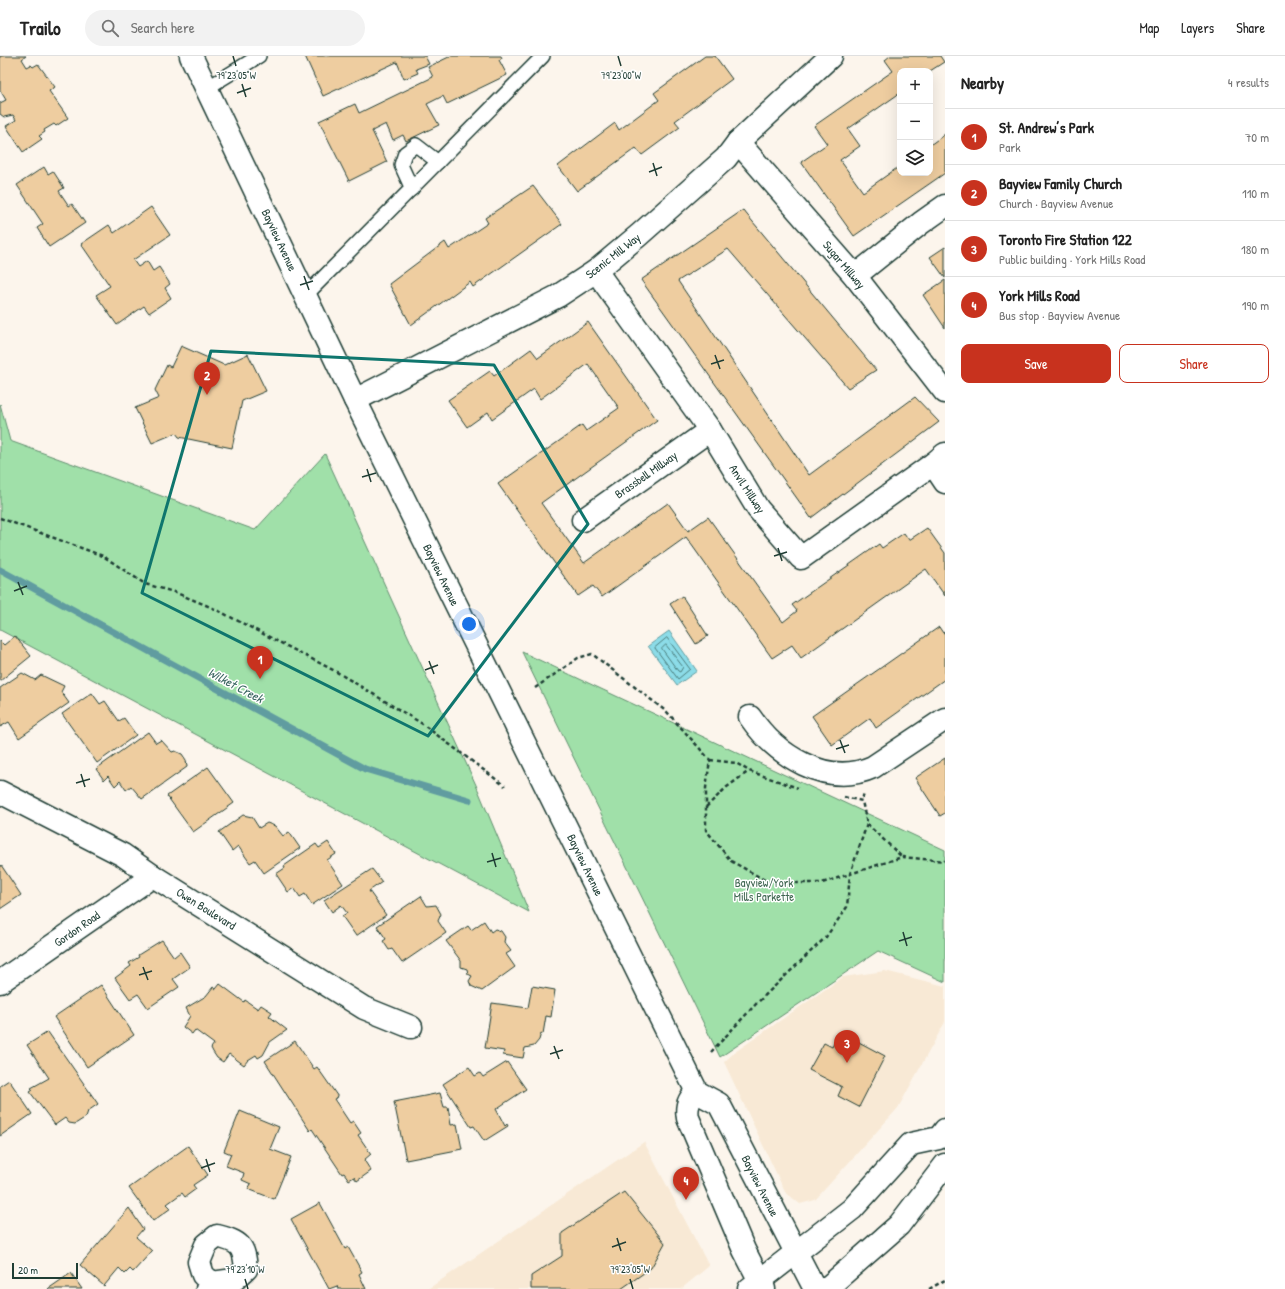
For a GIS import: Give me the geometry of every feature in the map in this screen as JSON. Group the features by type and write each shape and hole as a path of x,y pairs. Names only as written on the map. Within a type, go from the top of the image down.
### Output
{"street":[{"name":"Bayview Avenue","path":"191,56 355,400 697,1092 719,1104 814,1289"},
{"name":"Scenic Mill Way","path":"355,400 558,296 596,271 720,163 738,142 821,60"},
{"name":"Sugar Millway","path":"738,142 855,276 945,392"},
{"path":"855,276 921,223 945,206"},
{"name":"Anvil Millway","path":"596,271 710,430 758,509 801,558 941,466"},
{"name":"Brassbell Millway","path":"583,520 710,430"},
{"path":"750,717 767,738 789,756 819,771 842,774 862,772 873,767 945,719"},
{"name":"Owen Boulevard","path":"0,792 123,855 153,876 364,1008 412,1027"},
{"name":"Gordon Road","path":"0,982 153,876"},
{"path":"697,1092 688,1105 688,1118 758,1286 852,1209 911,1144 942,1134 945,1161"},
{"path":"826,1289 899,1226 945,1165"}],"lane":[{"path":"207,88 260,56"},
{"path":"305,296 543,56"},
{"path":"412,189 401,165 405,153 416,145 438,162"}],"path":[{"path":"0,518 103,556 145,584 174,592 213,608 335,671 421,723 505,786"},
{"path":"535,688 578,658 592,654 667,712 710,760 706,788 706,830 732,861 770,883 822,883 902,857 945,861"},
{"path":"706,807 726,787 749,771"},
{"path":"711,1052 756,1004 826,937 847,907 850,874 866,824 862,800"},
{"path":"866,824 902,857"},
{"path":"929,1289 945,1280"}],"highlighted area":[{"path":"211,351 494,365 588,524 428,736 142,593"}],"shaded area":[{"path":"885,971 945,986 945,1022 898,1108 815,1200 800,1204 785,1192 724,1062 735,1052 843,977"},
{"path":"644,1142 709,1266 681,1289 428,1289"}],"green space":[{"path":"0,404 10,441 255,530 325,454 476,785 529,912 0,630"},
{"name":"Bayview/York Mills Parkette","path":"522,652 945,850 945,982 878,951 720,1057"}],"water":[{"path":"669,631 697,671 677,685 648,646"}],"building":[{"path":"0,56 26,56 22,59 27,67 31,65 33,67 38,64 55,87 49,91 68,118 56,126 54,124 44,130 45,132 39,136 42,139 23,152 6,126 16,120 13,115 4,117 0,114 0,103 6,100 0,90"},
{"path":"305,56 425,56 429,64 416,69 418,73 404,79 397,62 323,96"},
{"path":"451,56 501,56 502,58 499,60 507,75 447,104 443,96 427,104 439,125 406,141 403,135 393,140 386,124 372,131 387,162 349,181 319,121 355,104 359,113 433,77 428,67"},
{"path":"705,56 715,56 732,79 675,121 680,127 642,155 636,148 577,191 558,166 615,123 619,130 659,100 654,93"},
{"path":"890,56 940,56 944,62 933,69 897,68 897,95 848,129 860,146 840,160 863,192 897,168 897,176 933,176 933,143 945,134 945,173 854,236 801,162 827,144 814,126 893,71 885,60"},
{"path":"44,167 48,174 53,171 64,188 59,191 69,206 72,204 85,223 49,247 37,228 43,224 17,185"},
{"path":"533,186 562,224 473,287 470,282 411,325 389,284 445,242 449,249 488,223 485,218"},
{"path":"151,207 170,235 133,260 138,267 147,261 153,271 159,267 170,284 165,288 171,298 149,313 144,306 117,325 96,295 110,286 81,244 109,225 114,233"},
{"path":"743,210 876,370 848,388 728,249 678,281 809,475 915,397 939,422 811,518 641,280"},
{"path":"945,247 945,278 930,257"},
{"path":"945,280 945,328 923,295"},
{"path":"588,322 657,420 541,503 584,563 668,503 688,531 708,517 783,622 797,611 792,605 879,544 882,548 904,533 909,540 927,528 945,553 945,596 926,569 801,658 792,645 772,658 686,537 602,597 593,586 578,596 498,484 582,425 586,431 619,408 588,364 540,399 534,389 492,419 488,412 467,427 448,400 490,371 494,376 531,349 538,358"},
{"path":"181,346 224,365 248,354 266,391 242,401 232,448 179,437 176,433 152,443 135,408 159,398 155,390 167,365 171,367"},
{"path":"682,596 708,636 696,644 670,604"},
{"path":"939,627 943,633 945,632 945,679 876,728 870,718 832,745 812,716"},
{"path":"15,636 31,656 0,681 0,641 4,645"},
{"path":"22,673 35,680 41,675 64,686 61,692 69,703 19,738 9,722 0,727 0,688"},
{"path":"92,693 100,704 105,701 119,721 124,718 136,735 97,763 62,714"},
{"path":"148,732 156,743 161,740 172,752 175,751 182,754 186,760 187,767 142,799 131,786 126,790 120,781 115,786 108,776 104,780 96,769"},
{"path":"945,758 945,813 940,816 915,778"},
{"path":"208,767 234,803 193,832 167,796"},
{"path":"243,815 252,817 259,828 267,823 275,826 283,836 289,832 300,848 264,873 255,860 250,863 238,846 232,851 219,832"},
{"path":"328,842 336,854 327,860 343,884 312,905 305,894 300,897 294,888 288,892 276,874 285,868 284,866 316,844 319,848"},
{"path":"1,865 21,895 0,909 0,866"},
{"path":"372,869 382,882 369,891 386,915 356,936 342,916 347,913 341,905 332,912 324,900"},
{"path":"421,896 427,906 436,905 441,914 438,921 446,933 402,963 392,949 389,950 383,941 386,939 377,926"},
{"path":"484,921 491,932 495,929 501,931 505,937 504,942 511,951 506,954 515,967 482,991 471,986 469,981 472,976 468,974 467,969 461,967 461,961 446,941 468,926 471,930"},
{"path":"162,940 174,957 180,952 190,967 173,979 179,987 148,1008 138,994 130,999 115,978 131,966 129,963 139,957 138,955"},
{"path":"220,984 244,1002 245,1000 258,1009 261,1005 272,1012 269,1016 287,1030 270,1042 263,1055 258,1058 256,1055 248,1060 244,1065 229,1054 223,1062 217,1058 211,1048 214,1044 195,1030 192,1034 183,1027 190,1016 186,1008 206,996 213,987 216,989"},
{"path":"101,985 134,1035 87,1067 54,1017"},
{"path":"532,986 555,990 551,1017 546,1016 543,1034 541,1033 539,1040 534,1046 525,1048 523,1058 503,1055 504,1051 485,1048 492,1003 528,1008"},
{"path":"48,1032 98,1104 88,1111 86,1117 75,1124 69,1123 65,1118 55,1125 30,1092 33,1090 31,1088 49,1078 27,1045"},
{"path":"840,1032 885,1056 859,1107 838,1096 842,1087 809,1070 824,1043 832,1047"},
{"path":"295,1041 314,1069 317,1067 338,1097 334,1099 350,1123 353,1121 361,1133 358,1135 371,1154 364,1160 371,1171 357,1181 354,1177 349,1180 344,1173 342,1174 312,1129 310,1131 265,1061"},
{"path":"507,1062 526,1089 496,1109 505,1126 507,1124 508,1126 484,1141 474,1126 471,1127 443,1084 469,1067 475,1076 480,1073 483,1077"},
{"path":"9,1080 32,1114 0,1136 0,1086"},
{"path":"440,1093 444,1107 448,1107 451,1125 457,1124 462,1149 406,1160 394,1102"},
{"path":"240,1111 279,1127 270,1149 291,1157 274,1199 248,1189 251,1184 242,1180 244,1173 226,1166 231,1154 224,1151"},
{"path":"188,1146 208,1175 193,1185 196,1189 185,1197 182,1193 167,1204 171,1208 153,1221 129,1188"},
{"path":"624,1192 665,1243 651,1268 621,1289 531,1289 531,1276 562,1256 562,1233"},
{"path":"320,1203 345,1249 348,1247 362,1272 359,1274 366,1289 338,1289 337,1286 329,1289 291,1219"},
{"path":"129,1208 143,1229 136,1237 152,1251 133,1272 130,1269 125,1274 119,1268 104,1286 80,1265"},
{"path":"71,1273 82,1289 48,1289"}],"waterway":[{"name":"Wilket Creek","path":"0,570 365,769 469,800"}],"place":[{"name":"Bayview Family Church","path":"207,395"},
{"name":"St. Andrew’s Park","path":"260,679"},
{"name":"Toronto Fire Station 122","path":"847,1063"},
{"name":"York Mills Road","path":"686,1200"}]}
